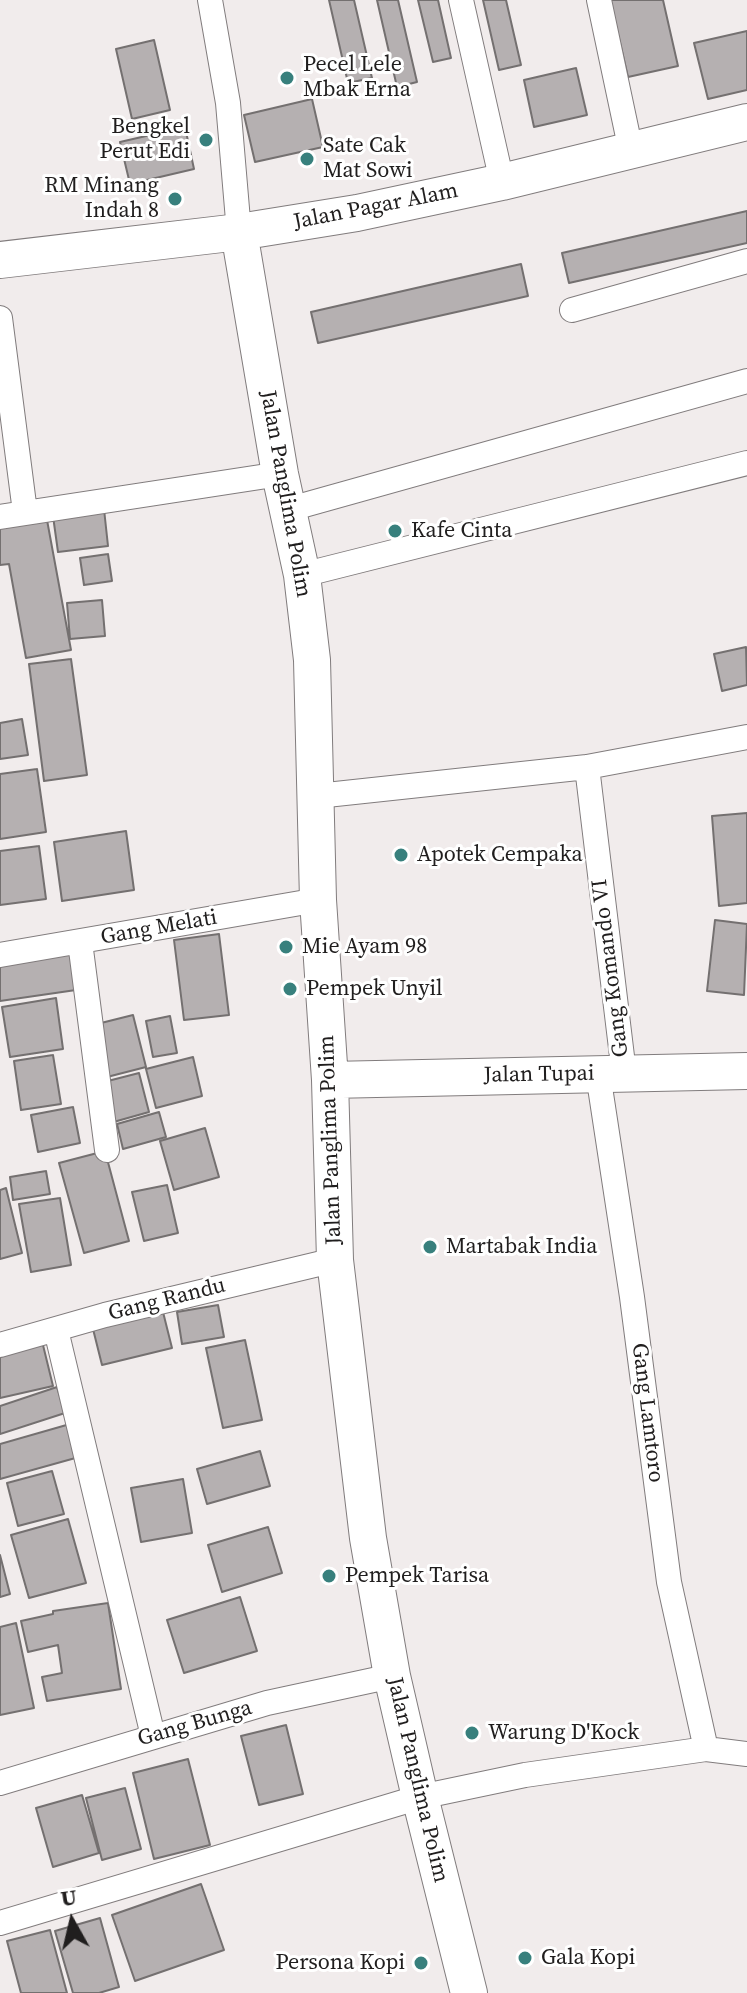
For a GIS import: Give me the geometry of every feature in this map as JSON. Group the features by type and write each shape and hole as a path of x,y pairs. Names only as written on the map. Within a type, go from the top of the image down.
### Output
{"street":[{"path":"210,0 228,103 239,232"},
{"path":"461,0 502,182"},
{"path":"599,0 631,151"},
{"name":"Jalan Pagar Alam","path":"0,260 239,232 357,213 502,182 747,122"},
{"name":"Jalan Panglima Polim","path":"239,232 280,474 302,575 312,660 318,900 330,1080 335,1260 368,1538 392,1676 469,1993"},
{"path":"572,310 747,261"},
{"path":"0,318 25,512"},
{"path":"290,509 747,381"},
{"path":"302,575 747,463"},
{"path":"0,517 280,474"},
{"path":"317,796 587,767 747,737"},
{"name":"Gang Komando VI","path":"587,767 611,1074"},
{"name":"Gang Melati","path":"0,955 318,900"},
{"path":"80,942 107,1150"},
{"name":"Jalan Tupai","path":"330,1080 747,1071"},
{"name":"Gang Lamtoro","path":"611,1074 632,1297 669,1582 706,1749"},
{"name":"Gang Randu","path":"0,1345 335,1260"},
{"path":"56,1330 153,1736"},
{"name":"Gang Bunga","path":"0,1783 267,1703 392,1676"},
{"path":"0,1923 420,1797 525,1775 706,1749 747,1754"}],"building":[{"path":"329,0 354,0 372,78 348,83"},
{"path":"377,0 398,0 417,82 397,87"},
{"path":"418,0 438,0 451,58 433,62"},
{"path":"483,0 506,0 521,65 499,70"},
{"path":"610,0 663,0 678,66 628,77"},
{"path":"747,31 747,90 708,99 694,43"},
{"path":"154,40 170,110 132,119 116,49"},
{"path":"576,68 587,115 534,127 524,80"},
{"path":"312,99 323,147 255,162 244,115"},
{"path":"185,127 194,169 130,184 120,142"},
{"path":"747,211 747,243 569,283 562,253"},
{"path":"521,264 528,296 318,343 311,312"},
{"path":"104,509 108,546 58,552 53,516"},
{"path":"47,520 71,650 26,658 9,564 0,565 0,528"},
{"path":"108,554 112,581 84,585 80,558"},
{"path":"102,600 105,636 70,639 67,603"},
{"path":"746,647 747,685 722,691 714,654"},
{"path":"71,659 87,775 44,781 29,664"},
{"path":"22,719 28,755 0,759 0,723"},
{"path":"37,769 46,832 0,839 0,774"},
{"path":"747,813 747,903 719,906 712,816"},
{"path":"126,831 134,890 62,901 54,842"},
{"path":"39,846 46,899 0,905 0,851"},
{"path":"715,920 747,924 744,995 707,991"},
{"path":"219,934 229,1015 184,1020 174,940"},
{"path":"70,945 76,990 0,1001 0,956"},
{"path":"56,998 63,1049 10,1057 2,1007"},
{"path":"133,1015 146,1067 107,1077 93,1025"},
{"path":"170,1016 177,1053 153,1057 146,1021"},
{"path":"53,1055 61,1104 21,1110 14,1061"},
{"path":"193,1057 202,1096 156,1108 146,1069"},
{"path":"139,1073 149,1112 110,1123 100,1083"},
{"path":"73,1107 80,1143 38,1152 31,1115"},
{"path":"159,1112 166,1137 123,1149 117,1124"},
{"path":"205,1128 219,1177 174,1190 160,1141"},
{"path":"105,1151 129,1241 84,1253 59,1163"},
{"path":"46,1171 50,1194 13,1200 10,1177"},
{"path":"167,1185 178,1233 144,1241 132,1192"},
{"path":"6,1188 22,1253 0,1259 0,1190"},
{"path":"60,1198 71,1265 31,1272 19,1204"},
{"path":"218,1305 224,1337 182,1344 177,1312"},
{"path":"162,1308 172,1348 102,1365 92,1325"},
{"path":"245,1340 262,1420 223,1428 206,1348"},
{"path":"42,1341 53,1386 0,1398 0,1351"},
{"path":"57,1387 65,1413 0,1434 0,1406"},
{"path":"70,1424 79,1457 0,1479 0,1444"},
{"path":"260,1451 270,1486 207,1504 197,1469"},
{"path":"52,1471 64,1514 18,1526 7,1483"},
{"path":"183,1479 192,1533 141,1542 131,1488"},
{"path":"68,1519 86,1583 29,1598 11,1535"},
{"path":"268,1527 282,1573 222,1592 208,1545"},
{"path":"0,1555 10,1594 0,1597"},
{"path":"240,1597 257,1651 184,1673 167,1620"},
{"path":"108,1603 121,1689 47,1701 42,1677 62,1673 58,1645 28,1652 21,1621 53,1614 53,1611"},
{"path":"16,1623 34,1708 0,1715 0,1627"},
{"path":"286,1725 303,1794 259,1805 241,1736"},
{"path":"188,1759 210,1845 154,1859 133,1773"},
{"path":"125,1788 141,1849 102,1860 86,1798"},
{"path":"82,1795 99,1853 53,1867 36,1808"},
{"path":"201,1884 224,1950 135,1981 112,1915"},
{"path":"100,1918 119,1987 99,1993 73,1993 55,1931"},
{"path":"50,1930 67,1993 21,1993 7,1941"}],"place":[{"name":"Pecel Lele Mbak Erna","path":"287,78"},
{"name":"Bengkel Perut Edi","path":"206,140"},
{"name":"Sate Cak Mat Sowi","path":"307,159"},
{"name":"RM Minang Indah 8","path":"175,199"},
{"name":"Kafe Cinta","path":"395,531"},
{"name":"Apotek Cempaka","path":"401,855"},
{"name":"Mie Ayam 98","path":"286,947"},
{"name":"Pempek Unyil","path":"290,989"},
{"name":"Martabak India","path":"430,1247"},
{"name":"Pempek Tarisa","path":"329,1576"},
{"name":"Warung D'Kock","path":"472,1733"},
{"name":"Gala Kopi","path":"525,1958"},
{"name":"Persona Kopi","path":"421,1963"}]}
